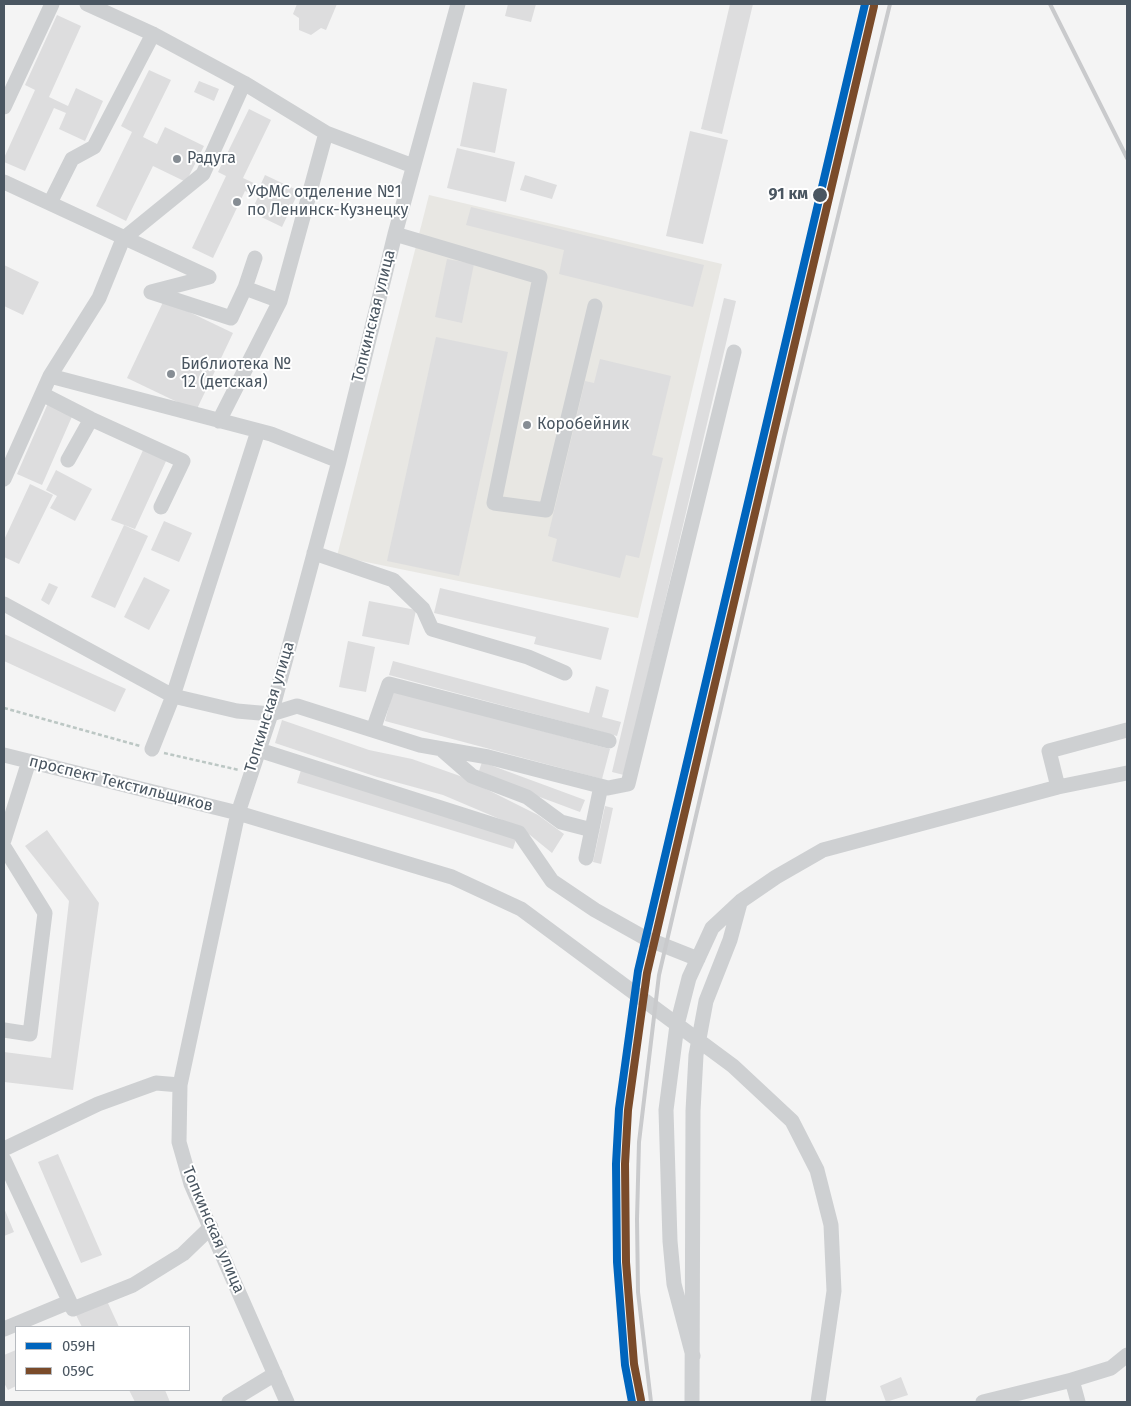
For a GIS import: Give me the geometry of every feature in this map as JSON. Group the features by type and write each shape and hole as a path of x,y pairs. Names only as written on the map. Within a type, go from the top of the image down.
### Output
{"street":[{"path":"4,106 52,4"},
{"path":"87,4 153,34 244,83 326,133 414,166"},
{"name":"Топкинская улица","path":"287,1402 191,1184 179,1142 180,1085 238,813 271,714 339,461 394,234 458,4"},
{"path":"50,203 72,160 94,147 153,34"},
{"path":"4,479 50,376 99,298 123,239 202,174 244,83"},
{"path":"219,421 280,301 326,133"},
{"path":"4,182 123,239 209,277 151,292 231,318 245,288 255,258"},
{"path":"394,234 540,277 494,503 546,510 595,306"},
{"path":"245,288 280,301"},
{"path":"4,604 173,696 237,711 271,714 297,706 420,745 488,757 608,788 628,784 734,352"},
{"path":"50,376 271,434 339,461"},
{"path":"42,394 91,420 184,461 161,507"},
{"path":"68,460 91,420"},
{"path":"152,749 173,696 258,431"},
{"path":"314,553 393,580 423,609 432,629 528,657 565,672"},
{"path":"373,730 389,684 608,742"},
{"path":"1058,787 1049,750 1127,730"},
{"path":"441,749 472,776 527,797 561,822 592,830"},
{"path":"259,750 519,833 552,881 595,910 645,938 698,959"},
{"name":"проспект Текстильщиков","path":"4,755 238,813 452,877 521,909 582,957 733,1066 792,1122 817,1170 831,1225 834,1291 818,1402"},
{"path":"4,840 29,761"},
{"path":"693,1356 674,1284 670,1241 666,1110 677,1025 689,978 712,928 741,901 776,877 822,850 1058,787 1127,774"},
{"path":"586,858 600,786"},
{"path":"4,847 45,913 30,1034 4,1030"},
{"path":"692,1402 693,1111 696,1055 706,1001 730,940 741,901"},
{"path":"180,1085 156,1083 98,1104 5,1150 73,1309 133,1285 183,1254 210,1227"},
{"path":"4,1329 69,1302"},
{"path":"983,1402 1072,1380 1111,1368 1127,1355"},
{"path":"229,1402 275,1374"},
{"path":"1072,1380 1078,1402"}],"path":[{"path":"4,708 152,749 251,772"}],"shaded area":[{"name":"Коробейник","path":"429,195 722,264 638,618 337,556"}],"building":[{"path":"297,4 337,4 326,30 321,28 311,35 299,30 299,18 293,14"},
{"path":"508,4 536,4 531,22 505,16"},
{"path":"730,4 753,4 722,134 701,129"},
{"path":"57,15 81,26 49,97 68,106 76,88 103,101 85,141 59,129 66,113 54,108 25,171 4,162 4,158 35,90 25,85"},
{"path":"149,70 171,80 143,137 157,144 165,127 204,146 186,182 153,166 126,221 96,206 132,132 121,126"},
{"path":"199,81 219,89 214,101 194,92"},
{"path":"473,82 507,89 495,153 460,146"},
{"path":"249,109 271,120 243,178 260,186 265,175 299,191 282,227 251,212 258,197 245,191 213,258 192,248 226,176 218,172"},
{"path":"690,131 728,140 703,244 666,236"},
{"path":"457,148 515,162 506,202 447,188"},
{"path":"525,175 557,185 552,199 520,190"},
{"path":"471,207 704,265 693,307 559,274 564,250 466,225"},
{"path":"447,259 474,264 462,323 435,317"},
{"path":"4,265 39,282 23,315 4,306"},
{"path":"724,298 736,301 624,775 612,772"},
{"path":"164,300 233,333 196,411 127,378"},
{"path":"436,337 508,352 459,576 387,561"},
{"path":"600,359 671,376 652,455 663,458 639,558 626,555 620,578 552,561 557,539 548,536 585,381 594,383"},
{"path":"49,401 74,412 42,485 17,474"},
{"path":"144,448 167,459 135,529 111,520"},
{"path":"56,470 92,489 75,521 50,508 57,496 46,490"},
{"path":"30,484 53,495 19,564 4,557 4,540"},
{"path":"164,521 192,533 179,562 151,550"},
{"path":"124,525 148,536 115,608 91,597"},
{"path":"144,577 170,590 149,630 124,617"},
{"path":"49,583 58,587 49,605 41,600"},
{"path":"440,588 609,628 601,660 534,644 536,637 434,613"},
{"path":"369,601 416,610 409,645 362,636"},
{"path":"4,634 126,689 115,712 4,661"},
{"path":"348,641 375,647 366,692 339,687"},
{"path":"393,661 589,713 596,686 609,690 602,717 621,722 617,736 389,675"},
{"path":"393,691 610,749 602,779 385,721"},
{"path":"282,720 369,750 412,759 460,776 538,815 564,834 552,853 530,835 502,820 443,795 377,777 275,743"},
{"path":"482,762 585,800 580,812 478,774"},
{"path":"301,770 517,836 513,849 297,783"},
{"path":"605,806 613,808 601,864 593,862"},
{"path":"47,830 99,903 73,1090 4,1082 4,1052 51,1058 69,901 25,846"},
{"path":"58,1154 102,1255 81,1263 38,1162"},
{"path":"4,1208 14,1232 4,1236"},
{"path":"107,1301 119,1326 82,1326 76,1315"},
{"path":"15,1350 15,1386 8,1390 4,1383 4,1355"},
{"path":"901,1377 908,1395 886,1402 880,1386"},
{"path":"130,1391 165,1391 170,1402 135,1402"}],"railway":[{"path":"651,1402 638,1292 637,1219 639,1142 659,975 784,437 890,4"},
{"path":"1050,4 1127,158"}],"transit line":[{"name":"059Н","path":"632,1402 625,1365 617,1262 616,1164 619,1109 638,971 865,4"},
{"name":"059С","path":"641,1400 634,1364 626,1262 625,1164 628,1110 647,973 874,6"}],"place":[{"name":"Радуга","path":"177,159"},
{"name":"91 км","path":"820,195"},
{"name":"УФМС отделение №1 по Ленинск-Кузнецку","path":"237,202"},
{"name":"Библиотека № 12 (детская)","path":"171,374"},
{"name":"Коробейник","path":"527,425"}]}
